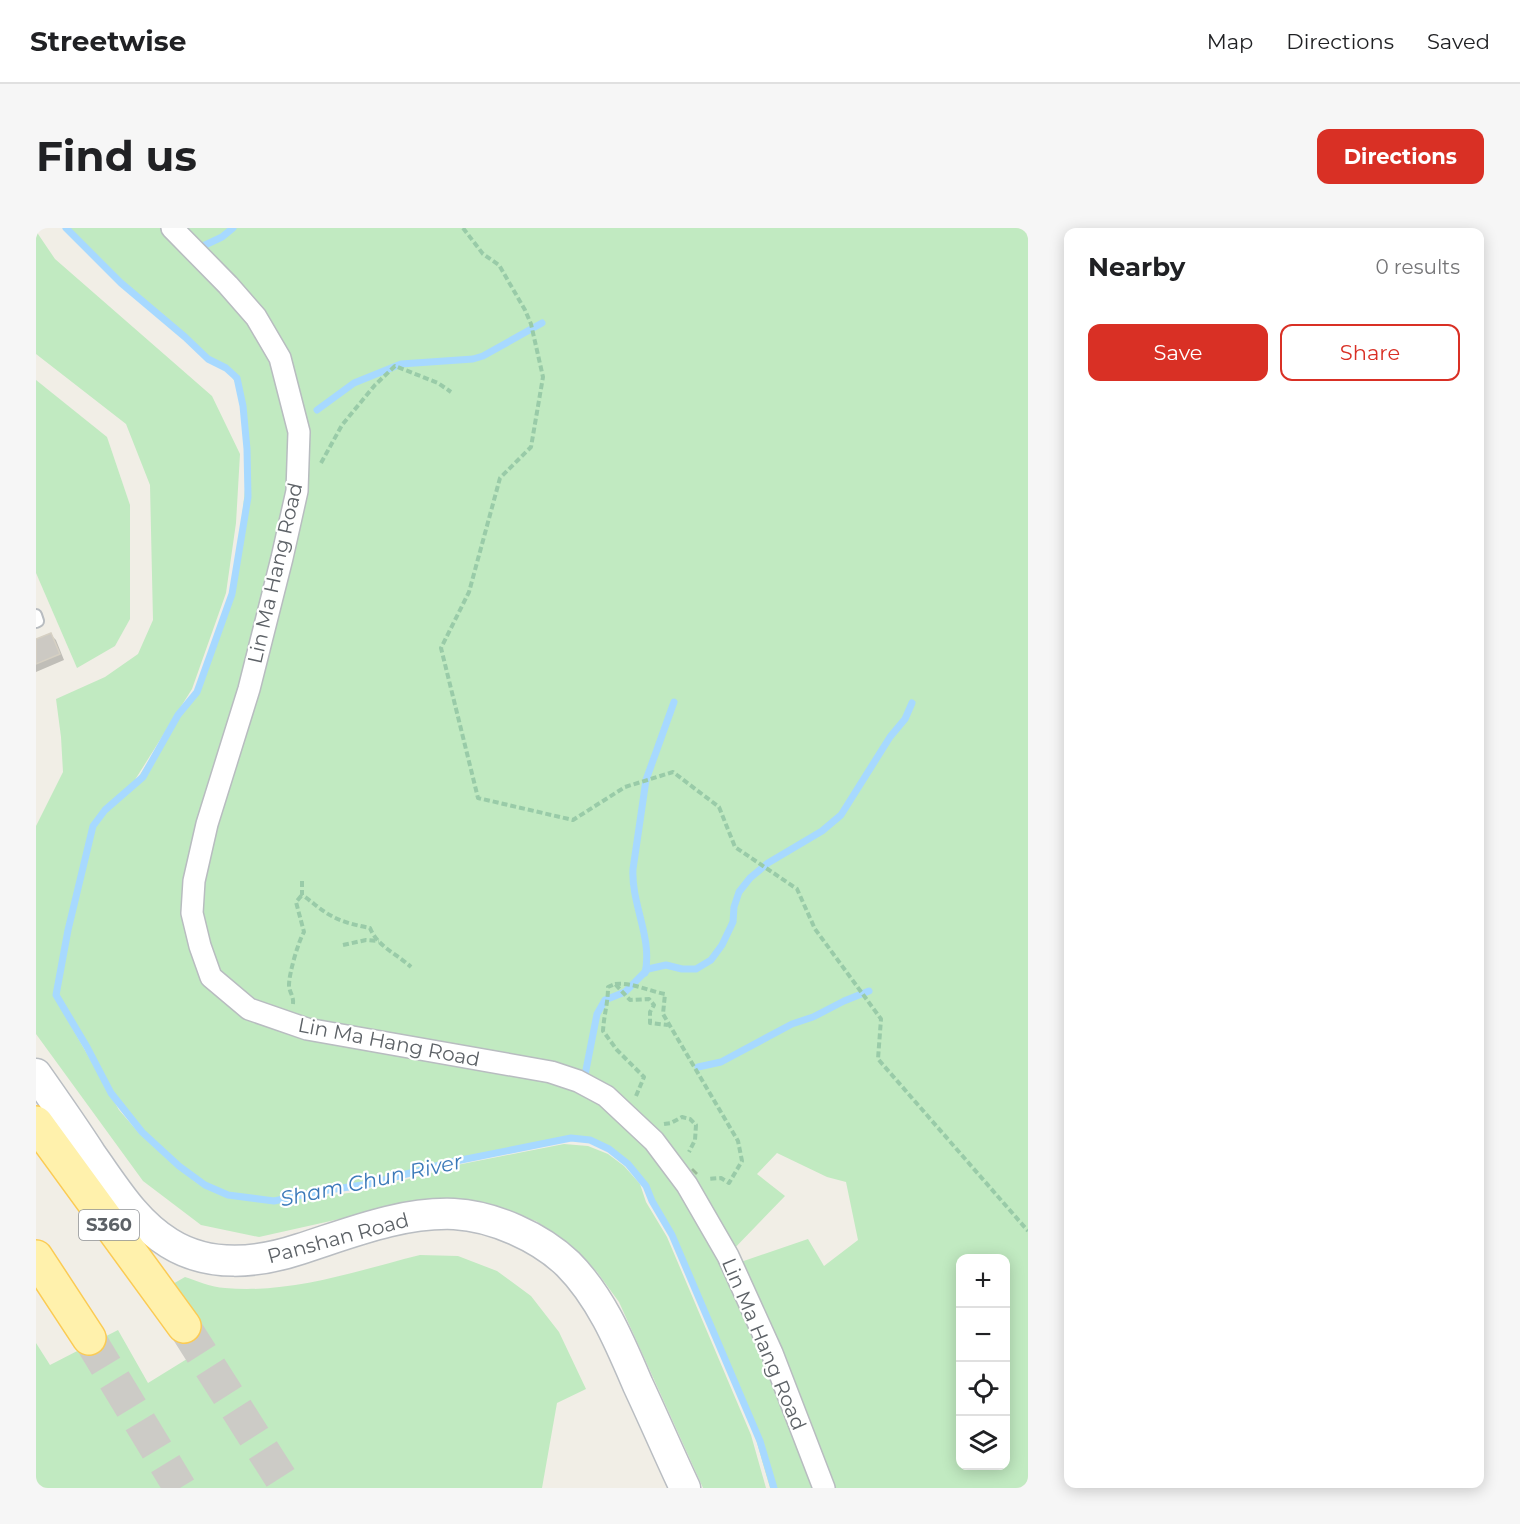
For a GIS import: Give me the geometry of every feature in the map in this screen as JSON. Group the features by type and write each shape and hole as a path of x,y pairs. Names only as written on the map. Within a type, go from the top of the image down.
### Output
{"main road":[{"name":"Panshan Road","path":"36,1074 122,1199 143,1224 171,1245 202,1257 236,1262 272,1258 379,1223 455,1214 498,1223 536,1239 568,1264 596,1300 619,1343 685,1488"},
{"name":"S360","path":"36,1123 184,1326"},
{"path":"36,1257 89,1338"}],"street":[{"name":"Lin Ma Hang Road","path":"172,228 256,317 280,358 299,432 297,491 282,558 249,689 207,824 194,881 192,913 211,977 249,1009 307,1029 551,1072 606,1095 654,1141 687,1185 728,1256 772,1353 824,1488"}],"lane":[{"path":"36,615 38,621 36,621"}],"path":[{"path":"463,228 483,254 499,265 525,310 531,324 543,377 531,447 500,478 469,592 441,648 478,798 573,820 625,787 673,772 719,807 735,847 796,889 815,929 880,1019 878,1059 1028,1231"},
{"path":"321,463 342,425 375,385 395,366 438,383 451,392"},
{"path":"292,1009 294,1000 289,985 299,941 304,932 296,902 302,895 302,881"},
{"path":"302,895 338,919 370,928 374,937 411,967"},
{"path":"343,945 366,940 380,941"},
{"path":"634,1100 644,1077 617,1050 603,1031 605,1011 608,1005 608,987 615,984 624,983 665,994 663,1014 668,1025 738,1141 742,1161 729,1183 721,1178 698,1180"},
{"path":"615,984 630,1000 649,999 654,1005 650,1012 650,1023 668,1025"},
{"path":"656,1125 671,1123 682,1117 690,1119 696,1125 695,1140 686,1160"}],"green space":[{"path":"65,228 1028,228 1028,1488 770,1488 751,1422 672,1235 650,1198 642,1179 626,1162 590,1140 565,1139 478,1156 355,1187 274,1201 242,1198 215,1191 199,1182 142,1132 111,1093 56,995 64,950 54,996 119,1110 139,1133 177,1167 197,1183 215,1192 239,1199 274,1202 357,1192 452,1166 564,1144 588,1146 608,1154 624,1166 640,1184 646,1202 667,1237 751,1435 766,1488 703,1488 619,1302 597,1272 563,1240 536,1221 488,1206 353,1216 259,1237 201,1225 143,1181 36,1034 36,826 63,772 56,699 105,677 138,654 153,620 150,485 126,424 36,354 36,231 55,259 212,396 240,454 236,523 226,593 192,689 133,783 102,809 92,825 84,862 93,826 105,810 134,784 178,715 197,692 235,581 248,462 239,388 226,368 208,359 116,278","holes":["777,1153 827,1177 846,1182 858,1240 824,1266 808,1239 732,1265 728,1255 785,1196 757,1174"]},
{"path":"36,380 107,437 130,505 130,619 115,646 77,668 36,573"},
{"path":"420,1255 458,1256 497,1271 531,1296 559,1332 586,1389 557,1403 542,1488 36,1488 36,1343 50,1365 118,1330 148,1383 195,1354 157,1293 185,1277 220,1287 274,1288 323,1280"}],"building":[{"path":"51,633 60,654 36,664 36,639"}],"waterway":[{"name":"Sham Chun River","path":"66,228 121,283 208,359 226,368 237,378 243,406 247,449 248,497 232,594 197,692 178,715 143,777 105,810 93,826 68,930 56,995 111,1093 142,1132 179,1166 205,1185 228,1195 274,1201 369,1184 451,1162 571,1138 590,1140 609,1149 628,1164 646,1186 672,1235 760,1441 774,1488"},
{"path":"203,246 222,237 233,228"},
{"path":"317,410 354,383 401,364 473,359 483,356 542,323"},
{"path":"645,973 646,947 635,895 633,869 646,780 674,702"},
{"path":"585,1075 597,1014 605,1000 625,992 648,969 666,965 682,969 696,969 711,960 722,945 733,922 734,907 739,892 750,878 768,863 822,831 841,815 890,737 905,719 912,703"},
{"path":"698,1067 721,1062 792,1024 813,1017 869,991"}],"tunnel":[{"path":"184,1326 287,1488"},
{"path":"89,1338 180,1488"}]}
